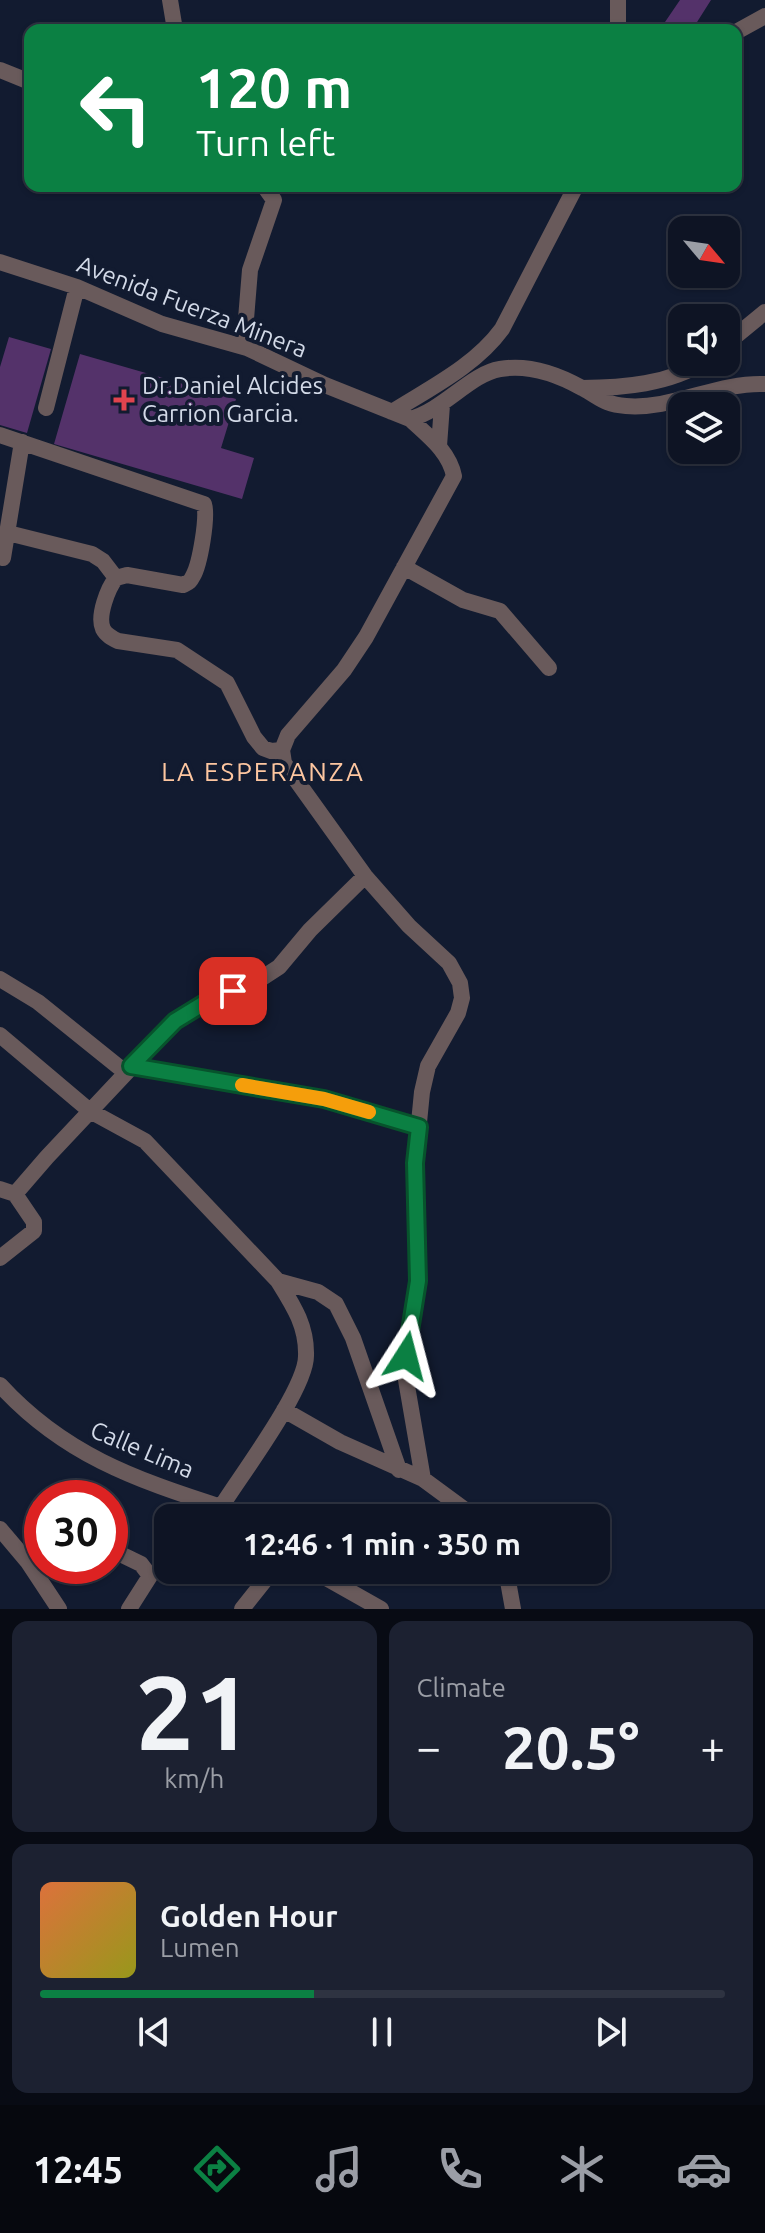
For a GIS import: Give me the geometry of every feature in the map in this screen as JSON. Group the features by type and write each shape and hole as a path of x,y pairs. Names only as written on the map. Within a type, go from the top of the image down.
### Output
{"street":[{"path":"170,0 174,24"},
{"path":"618,0 618,24"},
{"path":"742,29 765,16"},
{"path":"0,70 24,80"},
{"path":"247,348 250,270 274,200 268,192"},
{"path":"392,412 471,361 491,343 502,329 573,192"},
{"name":"Avenida Fuerza Minera","path":"0,262 77,287 162,324 247,348 410,419"},
{"path":"46,408 77,287"},
{"path":"740,333 765,312"},
{"path":"423,1479 406,1380 406,1356 418,1281 415,1163 428,1066 458,1013 462,998 460,983 449,963 409,926 365,876 284,763 282,750 288,735 344,670 366,637 454,476 452,465 439,446 410,419 442,405 480,376 497,369 532,367 582,388 601,402 629,406 662,403 744,383 765,384"},
{"path":"582,388 658,381 670,376"},
{"path":"439,446 442,405"},
{"path":"0,435 204,504 207,512 194,575 188,583 183,585 127,575 116,578 109,590 101,620 105,633 118,641 177,650 227,683 254,737 263,748 282,750"},
{"path":"3,558 22,442"},
{"path":"8,533 92,554 103,561 116,578"},
{"path":"404,567 463,600 500,611 549,668"},
{"path":"0,1258 34,1231 34,1222 7,1192 90,1111 175,1021 206,1002 259,980 279,967 310,930 365,876"},
{"path":"0,979 38,1002 128,1069 324,1099 419,1127"},
{"path":"0,1035 90,1111 145,1141 278,1281 296,1308 306,1357 304,1374 223,1504"},
{"path":"278,1281 318,1292 336,1304 353,1338 399,1470"},
{"name":"Calle Lima","path":"0,1385 17,1403 86,1454 111,1468 213,1504"},
{"path":"284,1410 340,1442 423,1479 457,1504"},
{"path":"0,1529 24,1557"},
{"path":"128,1558 141,1564 150,1576 129,1609"},
{"path":"43,1584 59,1609"},
{"path":"242,1609 262,1584"},
{"path":"337,1584 381,1609"},
{"path":"509,1584 513,1609"}],"building":[{"path":"680,0 711,0 696,24 665,22"},
{"path":"9,337 51,349 27,433 0,425 0,367"},
{"path":"80,354 236,399 221,448 254,458 242,499 54,444"}],"slow traffic":[{"path":"242,1085 324,1099 369,1112"}],"place":[{"name":"Dr.Daniel Alcides Carrion Garcia.","path":"124,400"}],"district":[{"name":"LA ESPERANZA","path":"263,772"}],"route":[{"path":"233,991 206,1002 175,1021 131,1066 324,1099 419,1127 415,1163 418,1281 406,1356"}]}
